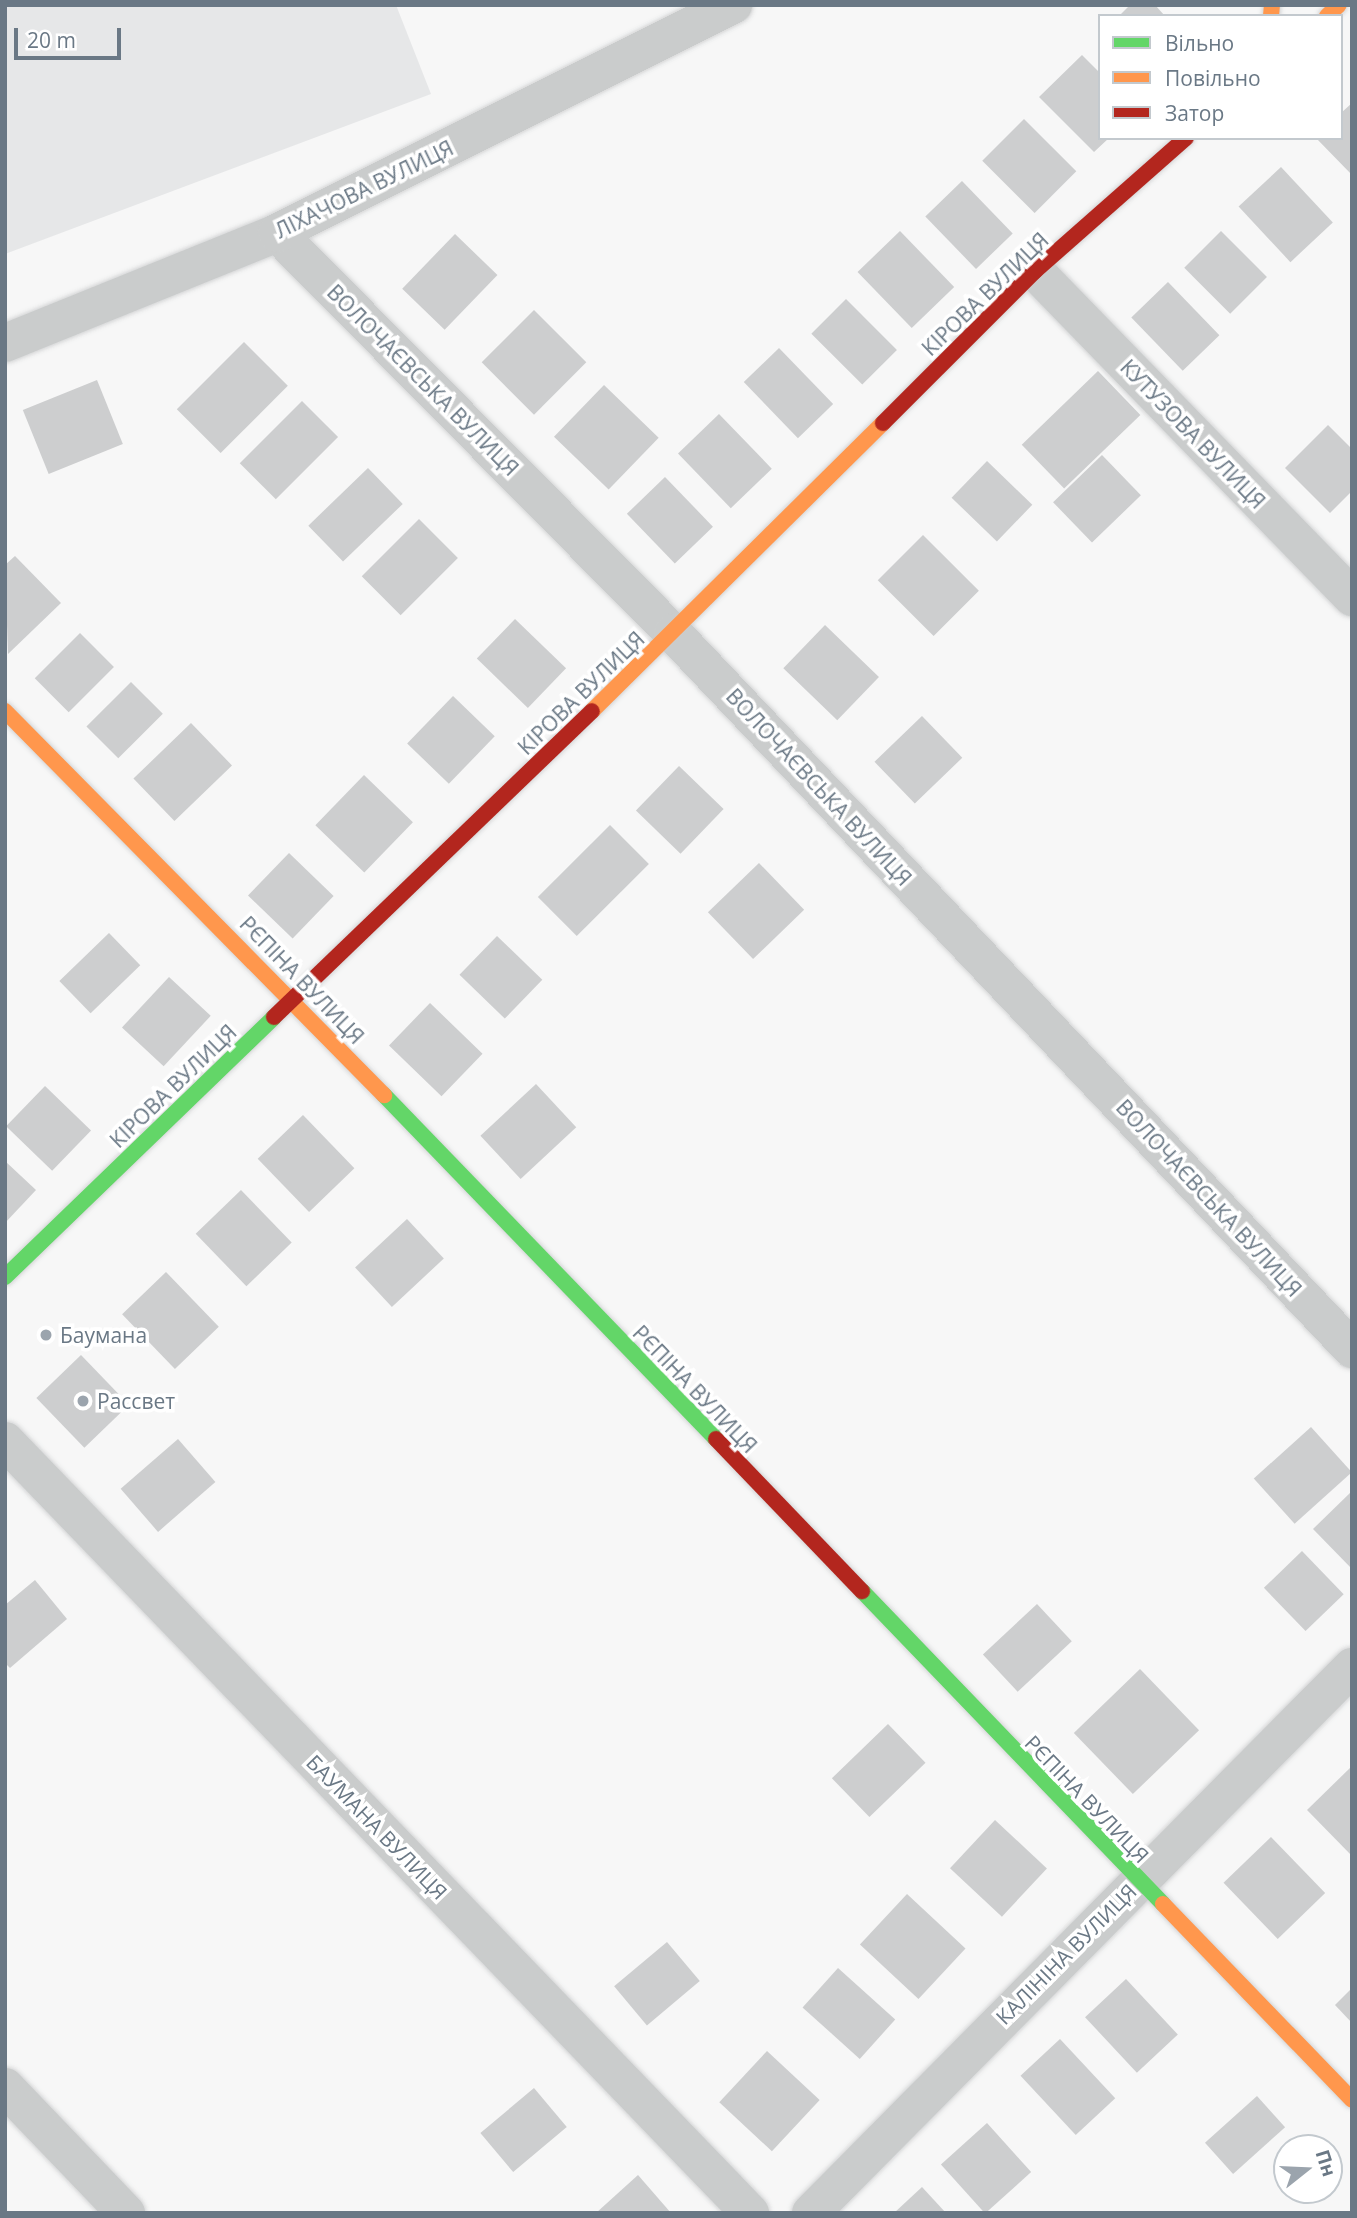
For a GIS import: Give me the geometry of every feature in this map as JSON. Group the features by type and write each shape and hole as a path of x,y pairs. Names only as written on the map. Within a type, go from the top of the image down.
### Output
{"street":[{"name":"ЛІХАЧОВА ВУЛИЦЯ","path":"5,342 277,233 718,8"},
{"name":"КІРОВА ВУЛИЦЯ","path":"5,1277 673,634 1035,271 1184,140"},
{"name":"ВОЛОЧАЄВСЬКА ВУЛИЦЯ","path":"277,233 673,634 1352,1349"},
{"name":"КУТУЗОВА ВУЛИЦЯ","path":"1035,271 1352,597"},
{"name":"РЄПІНА ВУЛИЦЯ","path":"5,711 293,1000 1138,1882 1352,2100"},
{"name":"БАУМАНА ВУЛИЦЯ","path":"5,1441 750,2213"},
{"name":"КАЛІНІНА ВУЛИЦЯ","path":"811,2213 1352,1667"},
{"path":"5,2087 126,2213"}],"shaded area":[{"path":"5,5 396,5 431,94 5,254"}],"building":[{"path":"1130,5 1155,5 1163,14 1121,14"},
{"path":"1082,55 1098,71 1098,140 1107,140 1094,152 1039,97"},
{"path":"1352,103 1352,175 1318,140 1343,140 1343,111"},
{"path":"1024,119 1076,171 1035,213 982,161"},
{"path":"1281,167 1333,223 1290,262 1239,207"},
{"path":"962,181 1013,234 976,269 925,216"},
{"path":"900,231 954,287 912,328 858,272"},
{"path":"1221,231 1267,277 1230,314 1184,268"},
{"path":"455,234 497,275 445,330 402,289"},
{"path":"1168,282 1219,335 1183,371 1131,317"},
{"path":"846,299 897,350 862,385 811,334"},
{"path":"534,310 586,362 534,415 482,362"},
{"path":"244,342 288,386 221,453 177,409"},
{"path":"779,348 833,404 798,438 744,382"},
{"path":"1098,371 1140,415 1064,489 1022,445"},
{"path":"97,380 123,444 49,474 23,410"},
{"path":"604,385 659,438 609,490 554,437"},
{"path":"302,401 338,437 276,499 240,463"},
{"path":"719,414 772,469 731,508 678,454"},
{"path":"1328,425 1352,449 1352,491 1330,513 1285,468"},
{"path":"1102,455 1141,495 1092,543 1053,502"},
{"path":"987,461 1032,505 997,541 952,498"},
{"path":"368,468 403,504 343,562 308,526"},
{"path":"665,477 713,527 675,563 627,514"},
{"path":"419,519 458,558 401,615 362,576"},
{"path":"923,535 979,591 934,636 878,580"},
{"path":"15,556 61,603 8,654 5,565"},
{"path":"515,619 566,668 528,708 477,659"},
{"path":"825,625 879,677 837,720 783,668"},
{"path":"80,633 114,667 69,712 35,678"},
{"path":"131,682 163,714 118,758 86,727"},
{"path":"453,696 495,736 449,784 407,743"},
{"path":"922,716 962,758 915,804 875,762"},
{"path":"191,723 232,765 174,821 133,779"},
{"path":"679,766 724,809 681,854 636,811"},
{"path":"364,775 413,822 364,873 315,825"},
{"path":"610,825 649,864 577,936 538,897"},
{"path":"289,853 334,896 293,939 248,895"},
{"path":"759,863 804,910 753,959 708,912"},
{"path":"109,933 140,965 91,1013 59,981"},
{"path":"497,936 542,980 505,1019 459,975"},
{"path":"169,977 211,1016 164,1066 122,1027"},
{"path":"430,1003 483,1054 442,1096 389,1045"},
{"path":"536,1084 576,1127 521,1179 480,1136"},
{"path":"45,1086 91,1130 52,1171 6,1126"},
{"path":"303,1115 354,1168 309,1212 258,1159"},
{"path":"5,1161 36,1190 5,1223"},
{"path":"241,1190 292,1243 246,1286 196,1234"},
{"path":"407,1219 444,1258 392,1307 355,1267"},
{"path":"166,1272 219,1327 175,1369 122,1314"},
{"name":"Рассвет","path":"81,1355 129,1405 84,1448 36,1398"},
{"path":"1311,1427 1352,1472 1295,1524 1254,1479"},
{"path":"178,1439 215,1482 158,1532 121,1489"},
{"path":"1352,1491 1352,1569 1313,1529"},
{"path":"1302,1551 1344,1594 1306,1631 1264,1588"},
{"path":"35,1580 67,1619 10,1668 5,1663 5,1605"},
{"path":"1037,1604 1072,1641 1018,1692 983,1654"},
{"path":"1140,1669 1199,1730 1133,1794 1074,1733"},
{"path":"888,1724 926,1763 869,1817 832,1778"},
{"path":"1352,1766 1352,1856 1307,1810"},
{"path":"995,1820 1047,1868 1002,1917 950,1868"},
{"path":"1271,1837 1325,1893 1278,1939 1224,1883"},
{"path":"907,1894 966,1949 918,1999 860,1944"},
{"path":"667,1942 700,1981 647,2025 614,1986"},
{"path":"838,1968 895,2020 860,2059 803,2007"},
{"path":"1126,1979 1178,2035 1137,2073 1085,2017"},
{"path":"1352,1988 1352,2023 1335,2005"},
{"path":"1060,2039 1115,2098 1076,2135 1021,2076"},
{"path":"767,2051 820,2100 772,2151 719,2102"},
{"path":"534,2088 567,2127 513,2172 480,2133"},
{"path":"1257,2096 1285,2127 1278,2134 1273,2134 1273,2138 1233,2174 1205,2143"},
{"path":"987,2123 1031,2172 985,2213 941,2164"},
{"path":"638,2175 671,2213 596,2213"},
{"path":"922,2187 946,2213 894,2213"}],"traffic: fast":[{"path":"5,1277 274,1017"},
{"path":"384,1095 716,1439"},
{"path":"862,1591 1163,1904"}],"traffic: slow":[{"path":"1271,14 1272,5"},
{"path":"1329,14 1339,5"},
{"path":"592,711 883,423"},
{"path":"5,711 384,1095"},
{"path":"1163,1904 1352,2100"}],"traffic: jam":[{"path":"883,423 1035,271 1184,140"},
{"path":"274,1017 592,711"},
{"path":"716,1439 862,1591"}],"place":[{"name":"Баумана","path":"46,1335"},
{"name":"Рассвет","path":"83,1401"}]}
